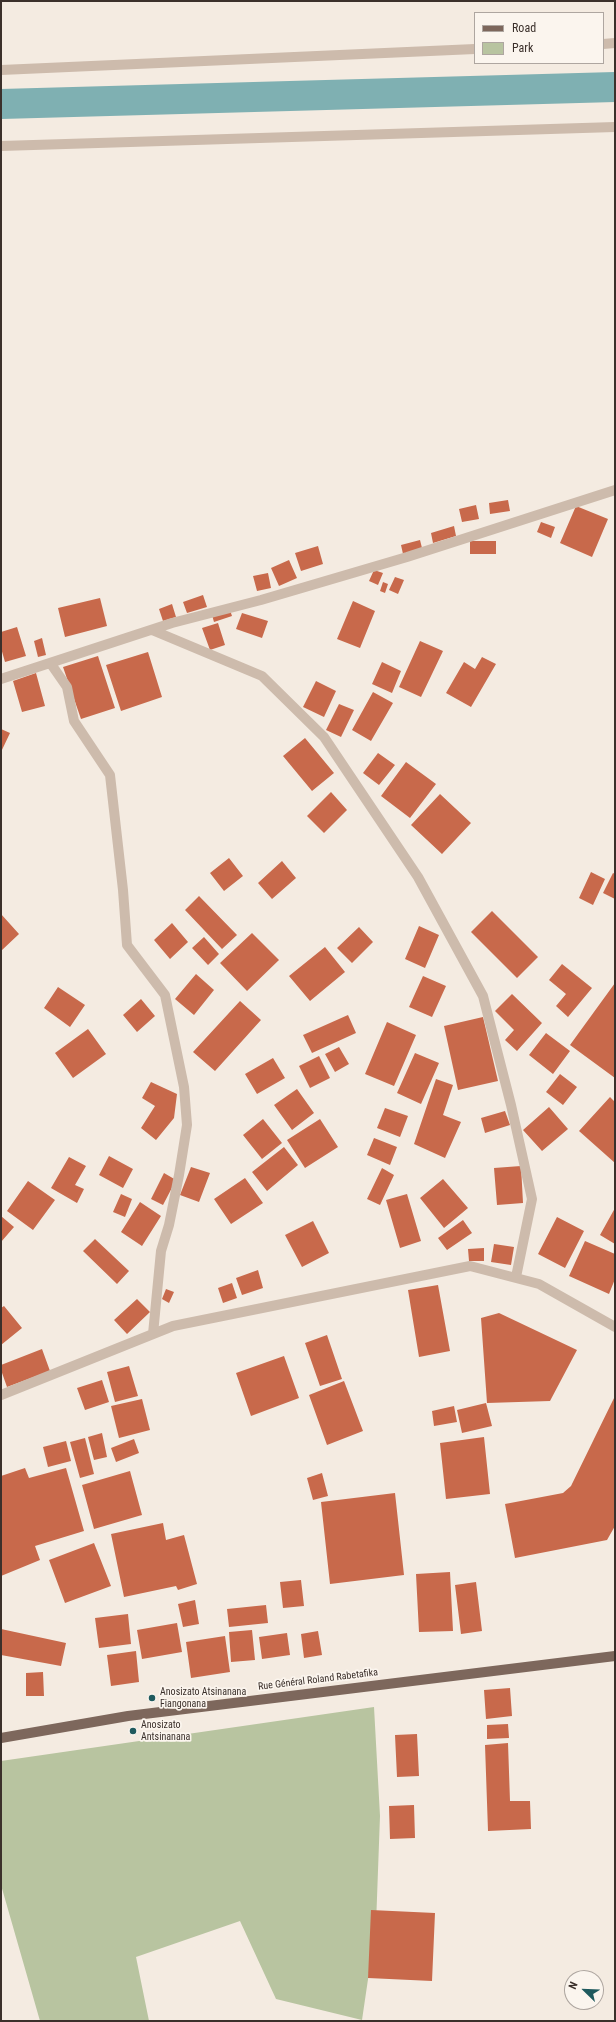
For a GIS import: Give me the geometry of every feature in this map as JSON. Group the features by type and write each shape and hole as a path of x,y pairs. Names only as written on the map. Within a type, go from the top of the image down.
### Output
{"main road":[{"name":"Rue Général Roland Rabetafika","path":"1,1738 128,1716 615,1656"}],"street":[{"path":"604,44 615,43"},
{"path":"1,70 474,49"},
{"path":"1,146 615,127"},
{"path":"1,679 152,630 407,557 615,490"},
{"path":"152,630 262,676 324,738 418,877 483,996 511,1105 532,1199 516,1277"},
{"path":"51,664 67,687 74,721 110,775 123,890 127,945 165,995 184,1086 187,1125 169,1225 161,1251 153,1334"},
{"path":"1,1395 174,1326 470,1266 539,1284 615,1327"}],"green space":[{"path":"374,1707 380,1816 376,1925 362,2020 276,1999 240,1921 136,1957 149,2021 40,2021 1,1885 1,1761"}],"building":[{"path":"508,500 510,511 490,514 489,503"},
{"path":"476,505 479,519 462,522 459,509"},
{"path":"576,506 608,519 592,557 560,543"},
{"path":"541,522 555,527 551,538 537,532"},
{"path":"454,526 456,536 433,543 431,533"},
{"path":"420,540 422,548 403,554 401,545"},
{"path":"470,541 496,541 496,554 470,554"},
{"path":"318,546 323,564 301,571 295,553"},
{"path":"289,560 297,578 279,586 271,568"},
{"path":"374,570 383,573 378,585 369,581"},
{"path":"268,573 271,588 257,591 253,576"},
{"path":"395,577 404,580 398,594 389,590"},
{"path":"383,582 388,584 385,593 380,591"},
{"path":"203,595 207,607 187,613 183,602"},
{"path":"100,598 107,626 65,637 58,608"},
{"path":"353,601 375,611 360,648 337,639"},
{"path":"172,604 176,617 163,621 159,609"},
{"path":"230,610 232,616 214,622 212,615"},
{"path":"242,613 268,621 262,638 236,629"},
{"path":"218,623 225,645 210,650 202,628"},
{"path":"17,627 26,656 5,662 1,648 1,632"},
{"path":"42,638 46,655 38,657 34,641"},
{"path":"420,641 443,651 421,697 399,687"},
{"path":"148,652 162,697 121,711 106,665"},
{"path":"98,656 115,708 81,719 63,667"},
{"path":"482,657 496,664 471,707 446,693 464,662 475,669"},
{"path":"382,662 401,671 392,693 372,684"},
{"path":"36,673 45,706 22,712 13,681"},
{"path":"316,681 336,691 324,717 303,707"},
{"path":"373,692 393,703 371,741 352,730"},
{"path":"339,704 354,710 341,737 326,730"},
{"path":"1,729 10,733 1,752"},
{"path":"305,738 334,773 312,791 283,756"},
{"path":"378,753 395,765 379,785 363,773"},
{"path":"406,762 436,784 410,818 381,796"},
{"path":"331,792 347,810 324,833 307,816"},
{"path":"440,794 471,823 442,854 411,825"},
{"path":"229,858 243,876 224,891 210,873"},
{"path":"282,861 296,878 272,899 258,883"},
{"path":"591,872 605,879 593,905 579,898"},
{"path":"613,873 615,874 615,899 603,893"},
{"path":"199,896 237,935 222,949 185,910"},
{"path":"492,911 538,957 517,978 471,932"},
{"path":"1,914 19,934 1,951"},
{"path":"172,923 188,942 170,959 154,940"},
{"path":"419,926 439,935 425,968 405,959"},
{"path":"359,927 373,942 352,963 337,948"},
{"path":"252,933 279,960 247,991 220,963"},
{"path":"204,937 219,954 208,965 192,948"},
{"path":"325,947 345,972 310,1001 289,976"},
{"path":"562,964 592,988 568,1017 556,1006 566,994 549,980"},
{"path":"196,974 214,990 194,1015 175,999"},
{"path":"423,976 446,986 432,1017 409,1007"},
{"path":"615,983 615,1078 570,1045"},
{"path":"58,987 85,1005 70,1027 44,1008"},
{"path":"512,994 542,1023 517,1051 505,1040 514,1030 495,1011"},
{"path":"141,999 155,1016 137,1032 123,1015"},
{"path":"240,1001 261,1020 215,1071 193,1052"},
{"path":"348,1015 356,1033 312,1053 303,1035"},
{"path":"483,1017 498,1081 458,1090 444,1026"},
{"path":"387,1022 416,1035 394,1086 365,1074"},
{"path":"88,1029 106,1054 73,1078 55,1053"},
{"path":"546,1033 570,1051 553,1074 529,1055"},
{"path":"339,1047 349,1064 335,1072 325,1054"},
{"path":"415,1053 439,1063 421,1104 397,1093"},
{"path":"319,1056 330,1078 310,1088 299,1066"},
{"path":"273,1058 285,1078 257,1094 245,1074"},
{"path":"560,1074 577,1087 563,1105 546,1092"},
{"path":"436,1079 453,1085 443,1115 461,1122 445,1158 414,1144"},
{"path":"151,1082 177,1094 174,1118 156,1140 141,1128 155,1106 142,1098"},
{"path":"297,1089 314,1113 292,1130 274,1105"},
{"path":"610,1097 615,1102 615,1163 579,1131"},
{"path":"549,1107 568,1129 542,1151 523,1130"},
{"path":"385,1108 408,1116 400,1137 377,1128"},
{"path":"505,1111 510,1125 485,1133 481,1118"},
{"path":"263,1119 282,1143 262,1159 243,1135"},
{"path":"320,1119 338,1147 305,1168 287,1140"},
{"path":"374,1138 397,1147 390,1165 367,1155"},
{"path":"284,1147 298,1165 267,1191 252,1172"},
{"path":"109,1156 133,1169 123,1188 99,1175"},
{"path":"69,1157 86,1166 75,1185 84,1189 77,1203 51,1188"},
{"path":"521,1166 523,1203 497,1205 494,1168"},
{"path":"191,1167 210,1173 199,1202 180,1195"},
{"path":"382,1168 394,1175 380,1205 367,1199"},
{"path":"164,1173 176,1180 163,1205 151,1199"},
{"path":"245,1178 263,1203 231,1224 214,1199"},
{"path":"443,1179 468,1208 444,1228 420,1198"},
{"path":"28,1181 55,1200 33,1230 7,1211"},
{"path":"121,1194 132,1199 125,1217 113,1212"},
{"path":"407,1194 421,1241 400,1248 386,1200"},
{"path":"140,1202 161,1216 142,1246 121,1232"},
{"path":"615,1208 615,1244 600,1235"},
{"path":"1,1216 14,1227 1,1242"},
{"path":"557,1217 584,1231 565,1268 538,1254"},
{"path":"463,1220 472,1233 447,1250 438,1238"},
{"path":"313,1221 329,1253 302,1267 285,1235"},
{"path":"95,1239 129,1271 117,1284 83,1251"},
{"path":"585,1241 615,1254 615,1279 609,1294 569,1276"},
{"path":"494,1244 514,1247 511,1265 491,1262"},
{"path":"484,1248 484,1261 469,1261 468,1249"},
{"path":"258,1270 263,1288 242,1295 236,1278"},
{"path":"232,1283 237,1298 223,1303 218,1288"},
{"path":"438,1285 450,1351 419,1357 408,1290"},
{"path":"166,1289 174,1292 169,1303 162,1299"},
{"path":"137,1299 150,1312 127,1334 114,1320"},
{"path":"4,1306 22,1328 1,1345 1,1308"},
{"path":"499,1313 577,1350 550,1401 487,1403 481,1318"},
{"path":"327,1335 342,1379 320,1386 305,1343"},
{"path":"42,1349 50,1371 7,1387 1,1370 1,1365"},
{"path":"284,1356 299,1398 251,1416 236,1373"},
{"path":"129,1366 138,1396 115,1402 107,1372"},
{"path":"102,1380 109,1402 85,1410 77,1388"},
{"path":"344,1381 363,1431 327,1445 309,1395"},
{"path":"615,1396 615,1526 607,1540 515,1558 505,1504 563,1493 571,1486"},
{"path":"142,1399 150,1430 119,1438 111,1406"},
{"path":"486,1403 492,1426 462,1433 457,1410"},
{"path":"454,1406 457,1422 434,1426 432,1411"},
{"path":"102,1433 107,1457 94,1460 88,1437"},
{"path":"484,1437 490,1494 446,1499 440,1443"},
{"path":"85,1438 94,1474 80,1478 70,1442"},
{"path":"134,1439 139,1453 116,1462 111,1448"},
{"path":"66,1441 71,1461 48,1467 43,1447"},
{"path":"25,1468 29,1478 66,1468 84,1531 35,1546 40,1560 1,1576 1,1476"},
{"path":"130,1471 142,1515 94,1529 82,1485"},
{"path":"322,1473 328,1496 313,1500 307,1478"},
{"path":"395,1493 404,1575 330,1584 321,1502"},
{"path":"163,1523 166,1540 184,1535 197,1584 178,1590 176,1586 124,1597 111,1534"},
{"path":"94,1543 111,1586 65,1603 49,1560"},
{"path":"450,1572 453,1631 419,1632 416,1574"},
{"path":"301,1580 304,1606 283,1608 280,1582"},
{"path":"476,1582 482,1631 461,1634 455,1585"},
{"path":"195,1600 199,1624 183,1627 178,1604"},
{"path":"266,1605 268,1623 229,1627 227,1609"},
{"path":"128,1614 131,1644 99,1648 95,1618"},
{"path":"177,1623 182,1652 142,1659 137,1630"},
{"path":"1,1629 66,1643 61,1666 1,1655"},
{"path":"252,1630 255,1660 231,1662 229,1632"},
{"path":"318,1631 322,1655 304,1658 301,1634"},
{"path":"287,1633 290,1655 262,1659 259,1637"},
{"path":"225,1636 230,1672 191,1678 186,1642"},
{"path":"136,1651 139,1682 111,1686 107,1655"},
{"path":"43,1672 44,1696 26,1696 26,1673"},
{"path":"510,1688 512,1716 486,1719 484,1690"},
{"path":"508,1724 509,1738 487,1739 487,1725"},
{"path":"417,1734 419,1776 397,1777 395,1735"},
{"path":"508,1743 510,1801 530,1801 531,1829 488,1831 485,1745"},
{"path":"414,1805 415,1838 390,1839 389,1806"},
{"path":"371,1910 435,1913 432,1981 368,1978"}],"waterway":[{"path":"1,104 615,87"}],"place":[{"name":"Anosizato Atsinanana Fiangonana","path":"152,1698"},
{"name":"Anosizato Antsinanana","path":"133,1731"}]}
